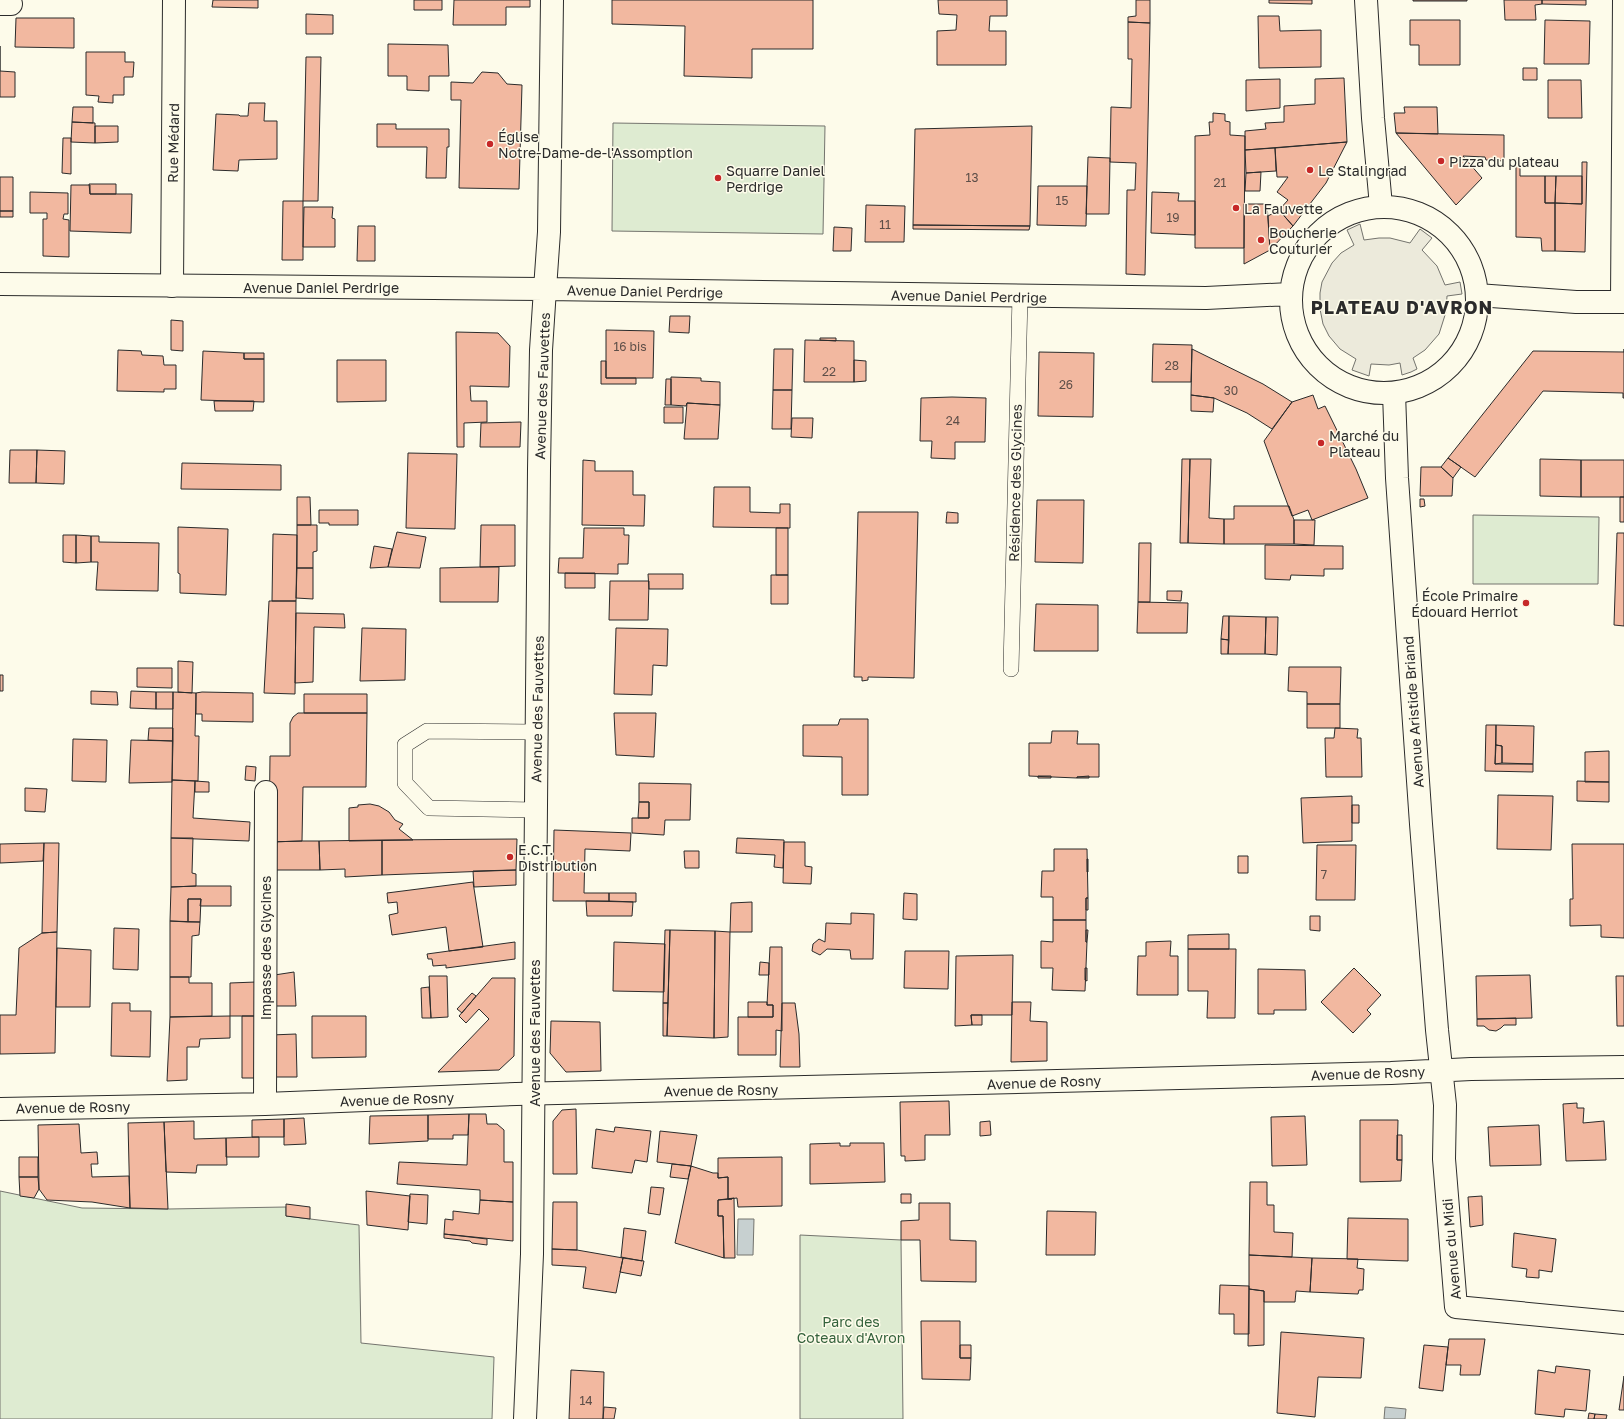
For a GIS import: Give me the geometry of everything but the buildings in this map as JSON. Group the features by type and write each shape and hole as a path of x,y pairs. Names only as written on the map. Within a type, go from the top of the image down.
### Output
{"street":[{"name":"Rue Médard","path":"172,286 174,0"},
{"name":"Avenue des Fauvettes","path":"524,1419 532,1254 541,350 549,232 552,0"},
{"path":"1366,0 1373,118 1381,206"},
{"path":"1478,296 1576,302 1623,302 1624,0"},
{"path":"1381,206 1410,210 1437,222 1466,254 1478,296 1473,327 1459,356 1419,386 1394,393 1370,392 1347,386 1329,375 1309,355 1295,332 1290,294 1298,261 1318,232 1347,214 1381,206"},
{"name":"Avenue Daniel Perdrige","path":"0,284 545,289 1206,298 1290,294"},
{"name":"Avenue Aristide Briand","path":"1394,393 1398,486 1437,1030"},
{"name":"Impasse des Glycines","path":"265,1104 266,792"},
{"name":"Avenue de Rosny","path":"1437,1030 1441,1070"},
{"name":"Avenue de Rosny","path":"0,1109 265,1104 533,1094 1391,1073 1441,1070 1624,1067"},
{"name":"Avenue du Midi","path":"1441,1070 1445,1105 1444,1159 1456,1307 1624,1323"}],"lane":[{"name":"Résidence des Glycines","path":"1011,669 1020,296"},
{"path":"536,732 427,731 405,745 405,783 429,808 536,810"}],"green space":[{"name":"Squarre Daniel Perdrige","path":"613,123 825,126 823,234 612,231"},
{"path":"1473,515 1599,517 1598,584 1473,584"},
{"path":"0,1191 82,1208 168,1209 286,1207 286,1216 359,1225 361,1343 494,1357 492,1419 0,1419"},
{"name":"Parc des Coteaux d'Avron","path":"800,1235 901,1240 903,1419 800,1419"}],"shaded area":[{"path":"1360,224 1364,240 1390,238 1410,243 1420,229 1432,238 1422,250 1437,266 1445,285 1460,282 1462,294 1447,296 1446,312 1439,334 1425,350 1413,358 1417,369 1402,375 1400,363 1389,365 1371,364 1369,376 1352,370 1356,359 1340,349 1329,336 1323,324 1320,309 1322,282 1332,263 1341,253 1354,245 1347,230"},
{"path":"738,1219 754,1219 753,1255 737,1255"},
{"path":"1385,1407 1406,1409 1405,1419 1384,1419"}],"place":[{"name":"Église Notre-Dame-de-l'Assomption","path":"490,144"},
{"name":"Pizza du plateau","path":"1441,161"},
{"name":"Le Stalingrad","path":"1310,170"},
{"name":"Squarre Daniel Perdrige","path":"718,178"},
{"name":"La Fauvette","path":"1236,208"},
{"name":"Boucherie Couturier","path":"1261,240"},
{"name":"Marché du Plateau","path":"1321,443"},
{"name":"École Primaire Édouard Herriot","path":"1526,603"},
{"name":"E.C.T. Distribution","path":"510,857"}],"district":[{"name":"PLATEAU D'AVRON","path":"1402,307"}]}
